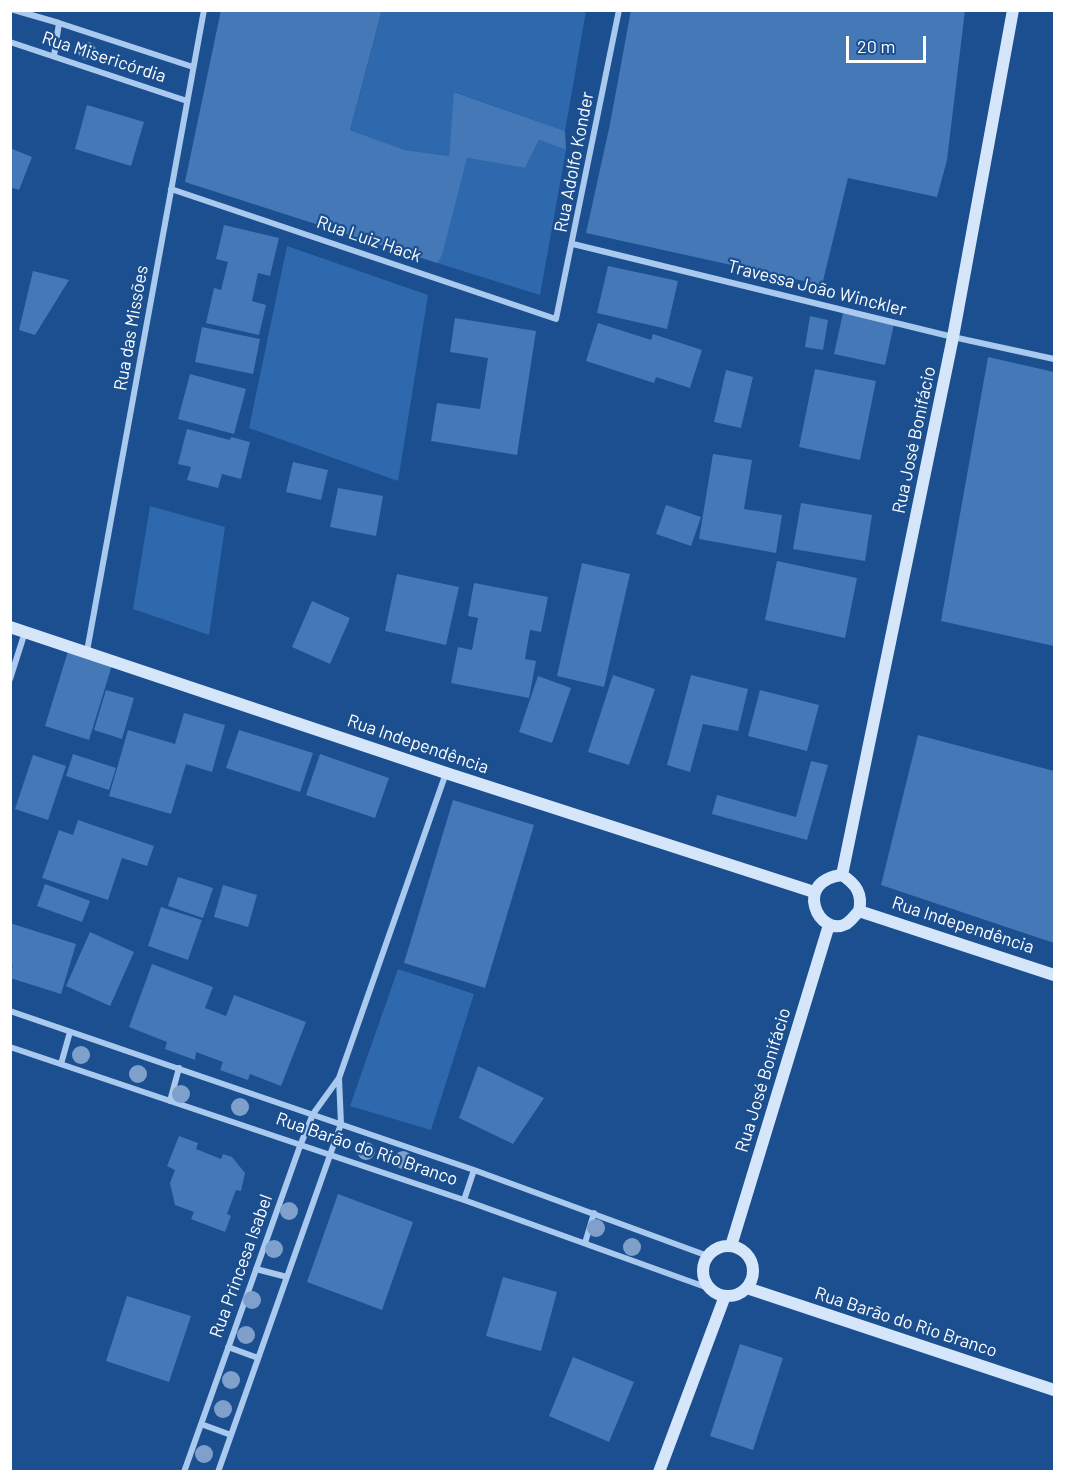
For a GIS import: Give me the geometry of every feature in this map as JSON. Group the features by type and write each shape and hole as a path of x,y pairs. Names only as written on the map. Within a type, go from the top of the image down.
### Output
{"street":[{"name":"Rua Misericórdia","path":"14,10 193,67"},
{"name":"Rua das Missões","path":"87,651 204,10"},
{"name":"Rua Adolfo Konder","path":"556,319 619,10"},
{"name":"Rua José Bonifácio","path":"842,875 953,337 1013,10"},
{"path":"54,56 60,23"},
{"name":"Rua Misericórdia","path":"10,42 187,101"},
{"name":"Rua Luiz Hack","path":"171,189 556,319"},
{"name":"Travessa João Winckler","path":"573,244 953,337 1054,359"},
{"name":"Rua Independência","path":"10,627 446,773 814,892"},
{"path":"10,679 25,632"},
{"name":"Rua Princesa Isabel","path":"184,1472 300,1146 313,1114 339,1078 446,773"},
{"path":"842,875 851,881 860,895 859,911 846,924 829,925 817,914 814,892 819,883 842,875"},
{"name":"Rua Independência","path":"859,911 1054,975"},
{"name":"Rua José Bonifácio","path":"731,1246 829,925"},
{"name":"Rua Barão do Rio Branco","path":"10,1011 474,1170 708,1256"},
{"path":"61,1064 70,1032"},
{"name":"Rua Barão do Rio Branco","path":"10,1047 464,1200 711,1289"},
{"path":"170,1101 178,1068"},
{"name":"Rua Princesa Isabel","path":"218,1472 341,1124 339,1078"},
{"path":"464,1200 474,1170"},
{"path":"585,1243 594,1213"},
{"path":"731,1246 747,1254 753,1271 752,1280 747,1288 737,1295 725,1296 711,1289 705,1282 704,1264 708,1256 718,1248 731,1246"},
{"path":"256,1269 287,1277"},
{"name":"Rua Barão do Rio Branco","path":"747,1288 1054,1390"},
{"path":"659,1472 725,1296"},
{"path":"228,1347 258,1358"},
{"path":"201,1424 231,1435"}],"shaded area":[{"path":"382,11 586,11 565,131 455,92 449,156 405,150 350,130"},
{"path":"539,140 566,150 540,295 437,263 467,158 525,168"},
{"path":"287,246 428,295 398,481 249,428"},
{"path":"150,506 225,527 209,635 133,609"},
{"path":"398,969 474,994 431,1130 350,1106"}],"building":[{"path":"221,10 382,10 350,130 405,150 449,156 454,92 565,131 566,150 539,140 525,168 467,158 442,255 437,263 185,182"},
{"path":"631,10 965,10 947,160 937,197 848,178 822,285 586,233 610,124"},
{"path":"87,105 144,122 131,166 75,149"},
{"path":"10,148 32,157 19,190 10,187"},
{"path":"224,225 279,238 270,276 258,273 252,301 266,305 259,335 206,323 214,288 221,290 228,262 216,259"},
{"path":"608,266 678,281 667,329 597,313"},
{"path":"33,271 69,280 35,335 19,330"},
{"path":"843,313 894,324 885,365 834,354"},
{"path":"810,316 828,320 823,350 805,347"},
{"path":"455,318 536,331 517,455 431,441 437,403 480,409 488,358 450,352"},
{"path":"598,323 651,340 653,334 702,350 690,388 656,377 654,383 586,361"},
{"path":"202,327 260,339 253,374 195,362"},
{"path":"988,357 1054,372 1054,646 941,621"},
{"path":"815,369 876,381 860,460 799,447"},
{"path":"726,370 753,377 741,428 714,422"},
{"path":"190,374 246,389 234,434 178,419"},
{"path":"187,429 230,440 231,437 250,442 241,479 222,474 218,488 187,480 191,467 178,464"},
{"path":"713,454 752,460 744,509 782,515 776,553 699,539"},
{"path":"293,462 328,470 321,500 286,492"},
{"path":"338,488 383,496 376,536 330,527"},
{"path":"801,503 872,515 865,561 793,549"},
{"path":"666,505 701,517 691,546 656,534"},
{"path":"777,561 857,578 845,638 765,620"},
{"path":"582,563 630,574 604,687 557,676"},
{"path":"397,574 459,587 446,645 385,631"},
{"path":"474,583 548,597 541,632 530,630 525,659 536,661 529,698 451,683 458,647 472,650 478,618 468,616"},
{"path":"312,601 350,618 330,664 292,647"},
{"path":"69,648 113,662 89,740 45,726"},
{"path":"613,675 655,689 629,765 588,752"},
{"path":"691,675 748,689 738,731 703,724 690,772 667,765"},
{"path":"538,676 571,688 552,743 519,732"},
{"path":"106,690 134,698 122,739 94,730"},
{"path":"760,690 819,705 807,751 748,736"},
{"path":"184,713 225,725 212,772 186,764 171,814 109,796 128,730 175,744"},
{"path":"239,730 313,753 300,792 226,768"},
{"path":"918,735 1054,771 1054,943 881,885"},
{"path":"73,754 116,768 109,790 66,776"},
{"path":"320,754 389,778 375,818 306,795"},
{"path":"33,755 66,766 48,820 15,809"},
{"path":"811,761 828,765 807,840 712,814 717,795 796,817"},
{"path":"453,800 534,825 485,988 404,963"},
{"path":"78,820 154,846 147,866 122,858 108,900 42,878 59,830 73,835"},
{"path":"178,877 213,888 203,918 168,906"},
{"path":"45,884 90,901 82,922 37,906"},
{"path":"223,885 257,895 248,927 214,917"},
{"path":"161,907 202,920 188,960 148,946"},
{"path":"10,923 76,944 61,994 10,978 13,965 10,965"},
{"path":"90,932 134,952 110,1006 66,986"},
{"path":"152,964 213,987 205,1008 226,1016 234,995 306,1022 281,1086 250,1074 248,1080 220,1070 223,1062 196,1052 195,1060 165,1049 167,1042 129,1027"},
{"path":"478,1066 544,1098 513,1144 459,1118"},
{"path":"179,1136 198,1143 196,1149 221,1159 223,1154 232,1157 245,1173 241,1191 236,1190 227,1214 231,1216 225,1232 191,1219 194,1212 175,1205 170,1183 175,1170 167,1166"},
{"path":"338,1194 413,1222 382,1310 307,1282"},
{"path":"503,1277 557,1292 541,1351 486,1336"},
{"path":"127,1296 191,1316 169,1382 106,1361"},
{"path":"740,1344 783,1358 753,1450 710,1436"},
{"path":"573,1357 634,1382 609,1442 549,1416"}]}
